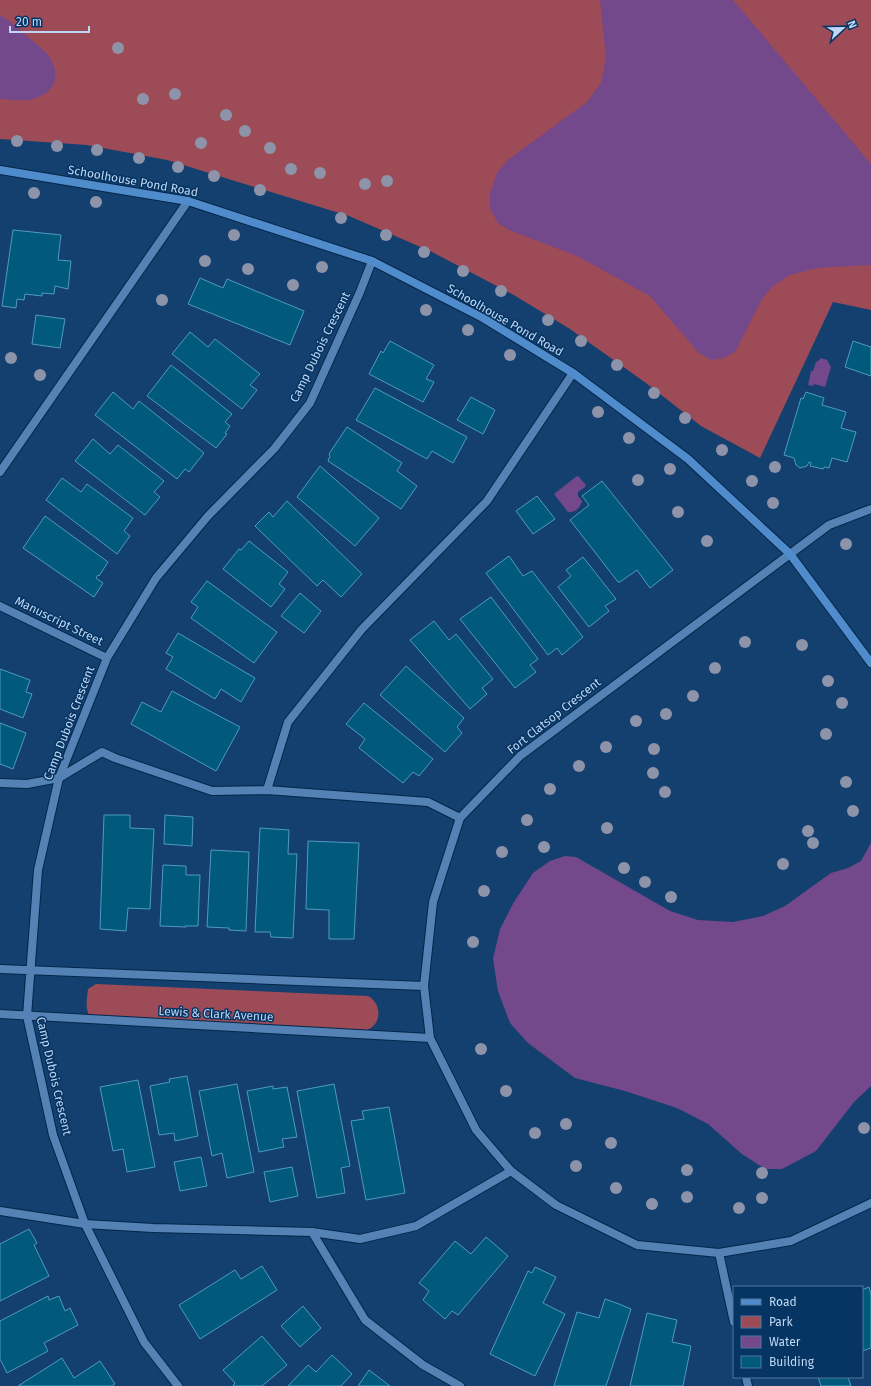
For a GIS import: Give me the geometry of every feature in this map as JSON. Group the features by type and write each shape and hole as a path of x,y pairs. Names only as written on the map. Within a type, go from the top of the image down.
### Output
{"street":[{"name":"Schoolhouse Pond Road","path":"0,170 188,201 372,261 483,318 573,373 688,459 790,554 871,663"},
{"path":"0,472 188,201"},
{"name":"Camp Dubois Crescent","path":"178,1386 144,1342 85,1224 54,1135 27,1016 38,870 59,778 107,658 156,578 208,516 274,449 310,403 360,292 372,261"},
{"path":"267,790 288,722 362,629 487,502 573,373"},
{"name":"Fort Clatsop Crescent","path":"871,509 828,525 520,756 460,818 433,902 424,986 430,1038 476,1130 512,1171 556,1205 637,1245 719,1252 791,1241 871,1203"},
{"name":"Manuscript Street","path":"0,606 107,658"},
{"path":"0,783 27,784 59,778 102,752 115,758 212,791 267,790 428,802 460,818"},
{"path":"0,970 424,986"},
{"name":"Lewis & Clark Avenue","path":"0,1014 430,1038"},
{"path":"0,1211 85,1224 153,1228 312,1232 360,1239 416,1226 512,1171"},
{"path":"312,1232 365,1320 423,1365 460,1386"},
{"path":"719,1252 733,1317"}],"green space":[{"path":"0,0 871,0 871,310 833,302 760,458 701,426 646,383 570,329 512,294 432,252 349,216 167,160 87,145 0,139"},
{"path":"96,984 368,996 376,1004 378,1015 374,1025 370,1029 364,1031 89,1015 87,1006 88,989"}],"water":[{"path":"600,0 733,0 871,164 871,265 817,268 790,275 773,286 762,299 735,352 724,358 711,360 699,353 650,296 577,256 509,230 498,223 490,209 490,193 497,173 508,160 587,102 601,83 606,57"},
{"path":"0,15 12,23 41,48 52,62 55,70 54,84 44,94 37,98 28,100 0,99"},
{"path":"821,358 827,360 831,367 825,387 814,384 813,386 808,385 811,371 813,371 816,362"},
{"path":"577,476 586,485 578,492 578,496 582,501 577,510 568,512 554,494"},
{"path":"871,843 871,1086 854,1102 816,1151 782,1169 765,1169 742,1154 708,1124 677,1108 625,1091 575,1078 528,1043 510,1023 498,991 493,959 500,929 514,902 533,873 550,861 565,856 576,857 670,911 698,920 733,922 763,916 785,906 831,873 848,868 861,861"}],"building":[{"path":"13,230 61,235 58,260 71,261 68,289 55,286 54,294 42,293 42,296 25,294 24,300 17,299 16,308 2,306"},
{"path":"200,278 223,288 227,279 304,311 290,345 188,304"},
{"path":"36,315 65,319 60,348 32,344"},
{"path":"190,332 208,347 215,339 260,374 250,385 257,390 242,409 172,354"},
{"path":"390,341 434,365 426,379 434,382 423,402 369,374 381,351 383,353"},
{"path":"853,341 871,347 871,376 845,367"},
{"path":"171,365 232,414 225,422 230,426 225,433 227,434 216,448 147,396"},
{"path":"375,388 467,437 453,463 432,451 427,459 356,420"},
{"path":"113,392 133,409 139,401 204,453 189,472 185,469 177,479 95,415"},
{"path":"806,392 824,398 822,405 846,412 841,428 856,432 847,462 832,458 829,468 824,467 823,469 810,466 811,463 809,462 807,466 800,468 796,465 794,458 784,455 801,398 803,399"},
{"path":"471,397 495,410 483,434 457,420"},
{"path":"347,427 402,463 397,471 417,486 401,509 328,461 330,456 329,454"},
{"path":"93,439 110,454 118,445 164,481 154,492 160,497 145,515 75,461"},
{"path":"320,466 379,518 355,546 297,497"},
{"path":"62,478 81,492 87,484 133,518 124,531 130,536 117,554 46,500"},
{"path":"602,481 673,570 650,588 637,570 618,582 570,520 589,505 582,496"},
{"path":"537,496 555,519 533,534 516,511"},
{"path":"287,501 362,574 341,597 323,580 317,586 255,526 269,512 273,517"},
{"path":"45,516 108,562 96,578 103,583 94,597 23,548"},
{"path":"249,541 288,572 279,584 285,589 271,607 223,569 239,549 241,550"},
{"path":"509,556 523,576 532,571 583,637 562,655 557,648 548,655 486,573"},
{"path":"583,557 616,599 605,606 609,611 589,627 558,587 571,576 566,570"},
{"path":"207,581 277,632 254,663 191,618 198,607 191,602"},
{"path":"300,593 321,611 304,633 281,616"},
{"path":"491,597 538,659 530,665 536,672 515,688 460,619"},
{"path":"434,621 449,640 456,634 493,679 482,688 487,694 470,709 410,640"},
{"path":"178,633 255,678 241,702 221,689 215,699 166,669 173,657 166,653"},
{"path":"406,666 464,718 457,727 462,733 445,752 380,695"},
{"path":"0,669 30,680 26,692 32,694 23,718 0,709"},
{"path":"172,691 240,727 216,771 131,724 142,702 161,712"},
{"path":"364,703 433,759 419,776 413,772 403,783 359,748 365,739 346,724"},
{"path":"0,723 26,733 13,769 0,764"},
{"path":"104,815 130,815 130,828 154,829 150,909 128,908 126,931 100,929"},
{"path":"165,815 193,817 192,846 164,844"},
{"path":"260,828 289,830 288,854 297,854 293,938 271,937 270,932 255,932"},
{"path":"308,841 359,843 354,939 329,939 329,910 306,909"},
{"path":"211,850 249,852 246,931 229,930 229,928 207,927"},
{"path":"163,865 186,866 186,875 200,875 198,926 160,926"},
{"path":"187,1076 198,1136 175,1141 174,1133 159,1135 150,1086 170,1082 169,1079"},
{"path":"138,1080 155,1167 127,1172 123,1149 113,1151 100,1087"},
{"path":"237,1084 254,1172 227,1178 222,1153 212,1156 199,1091"},
{"path":"334,1084 350,1166 341,1168 345,1193 317,1198 297,1091"},
{"path":"273,1086 273,1089 287,1087 297,1137 282,1139 284,1147 259,1152 247,1091"},
{"path":"389,1107 405,1193 366,1200 351,1121 364,1119 362,1111"},
{"path":"201,1157 207,1186 180,1191 174,1162"},
{"path":"292,1167 298,1196 270,1202 264,1172"},
{"path":"29,1229 37,1243 34,1245 49,1276 0,1301 0,1244"},
{"path":"486,1237 508,1256 458,1315 452,1311 445,1319 423,1300 429,1291 419,1283 455,1241 471,1254"},
{"path":"262,1266 277,1290 200,1339 179,1305 235,1270 241,1279"},
{"path":"535,1267 556,1277 543,1303 565,1314 535,1376 490,1354 528,1271 532,1273"},
{"path":"869,1287 871,1294 871,1348 863,1351 863,1290"},
{"path":"48,1296 49,1300 59,1296 65,1311 70,1308 78,1325 44,1343 48,1351 7,1373 0,1359 0,1321"},
{"path":"605,1299 631,1309 606,1386 554,1386 577,1312 599,1318"},
{"path":"303,1306 321,1328 300,1347 281,1326"},
{"path":"647,1313 677,1320 672,1342 691,1346 683,1386 630,1386"},
{"path":"262,1336 287,1365 262,1386 233,1385 235,1383 223,1370"},
{"path":"332,1355 352,1374 341,1386 288,1386 308,1365 316,1372"},
{"path":"62,1358 74,1378 100,1361 115,1384 112,1386 18,1386"},
{"path":"369,1370 390,1386 358,1386"},
{"path":"818,1378 848,1378 851,1386 821,1386"}]}
